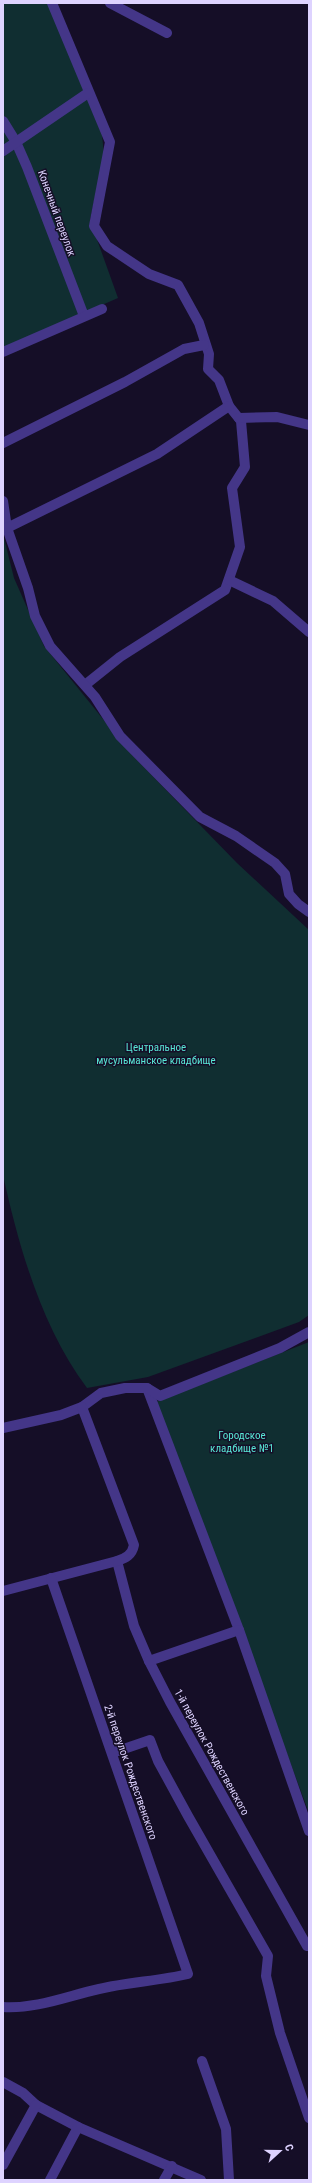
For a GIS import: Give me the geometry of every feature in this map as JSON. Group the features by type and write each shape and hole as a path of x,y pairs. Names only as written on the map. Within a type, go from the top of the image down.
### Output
{"street":[{"path":"52,3 88,93 110,142 94,226 107,246 149,274 178,285 199,323 204,345 209,354 208,369 219,380 229,406 241,421 245,467 232,488 240,547 225,590 120,657 85,685"},
{"path":"110,3 167,33"},
{"path":"3,151 88,93"},
{"name":"Конечный переулок","path":"3,121 16,142 27,167 84,316"},
{"path":"3,352 102,309"},
{"path":"3,443 125,382 184,348 204,345"},
{"path":"7,528 157,454 229,406"},
{"path":"239,418 277,417 309,425"},
{"path":"3,501 7,528 28,588 35,616 50,646 85,685 120,736 200,816 236,836 275,863 285,874 289,894 298,904 309,912"},
{"path":"229,580 273,601 309,632"},
{"path":"3,1428 61,1415 82,1407 101,1393 125,1388 147,1388 160,1396 280,1348 309,1332"},
{"path":"147,1388 239,1630 309,1831"},
{"path":"3,1591 117,1561 127,1557 133,1552 134,1545 82,1407"},
{"name":"1-й переулок Рождественского","path":"117,1561 134,1626 149,1661 170,1702 308,1945"},
{"name":"2-й переулок Рождественского","path":"3,2007 16,2008 43,2004 100,1988 188,1974 51,1578"},
{"path":"149,1661 239,1630"},
{"path":"112,1753 150,1740 158,1761 180,1802 268,1956 266,1976 280,2033 309,2118"},
{"path":"202,2061 226,2129 229,2180"},
{"path":"3,2082 24,2093 36,2105 78,2127 172,2166 201,2180"},
{"path":"3,2165 36,2105"},
{"path":"50,2180 78,2127"},
{"path":"164,2180 172,2166"}],"green space":[{"path":"3,3 48,3 102,135 104,154 90,220 118,298 3,348"},
{"name":"Центральное мусульманское кладбище","path":"3,534 14,578 44,646 132,755 237,863 309,930 309,1315 299,1322 148,1377 87,1388 71,1365 57,1340 34,1286 9,1203 3,1175"},
{"name":"Городское кладбище №1","path":"309,1342 309,1813 156,1402"}]}
